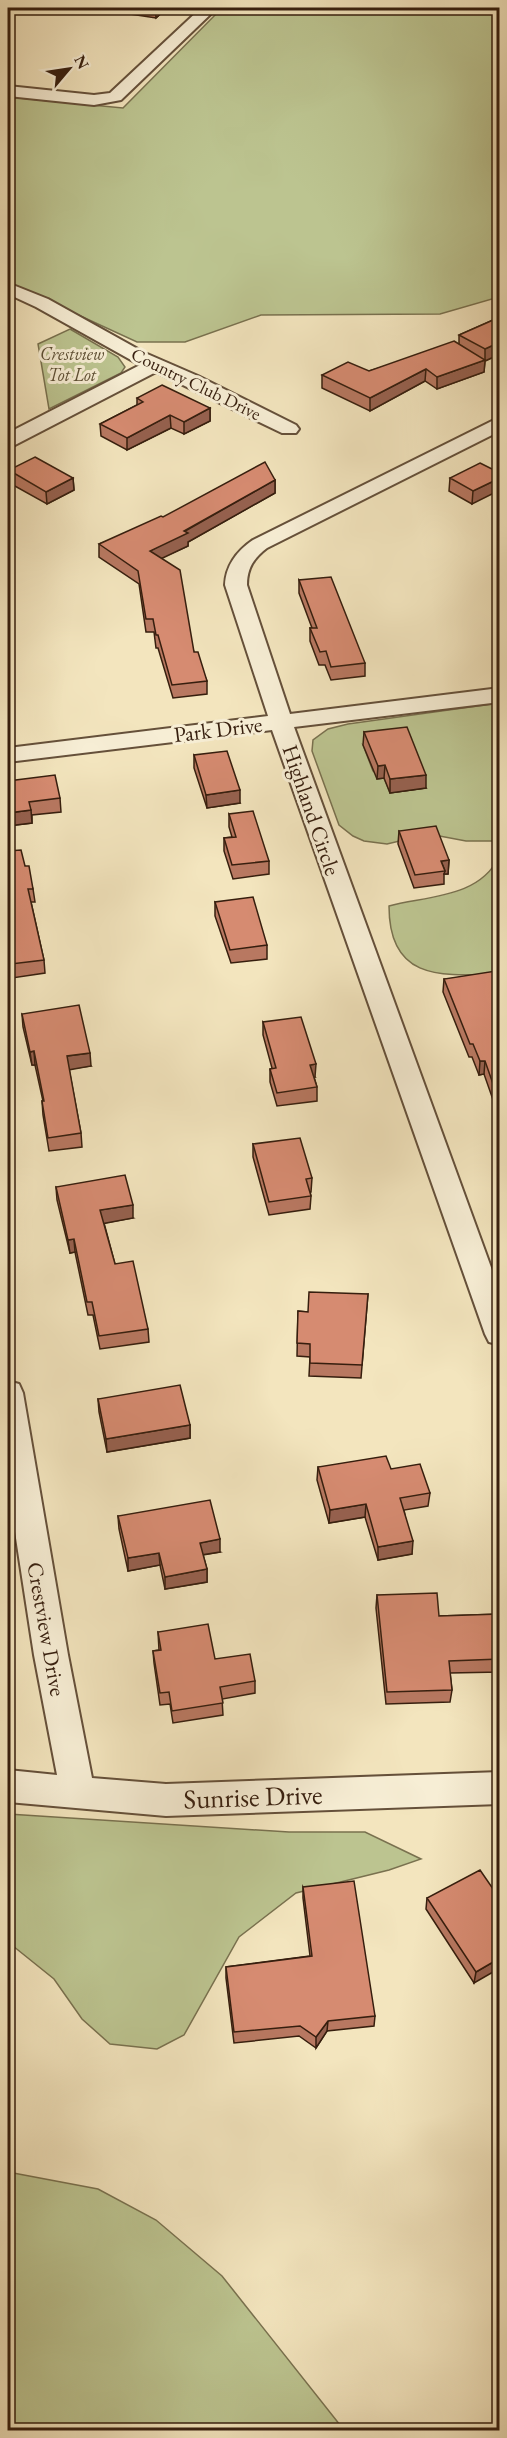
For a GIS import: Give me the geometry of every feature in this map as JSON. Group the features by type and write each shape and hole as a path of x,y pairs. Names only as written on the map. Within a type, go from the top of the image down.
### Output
{"street":[{"path":"8,92 98,100 115,97 209,8"},
{"name":"Country Club Drive","path":"8,288 42,303 138,357 289,429"},
{"path":"8,441 156,364"},
{"name":"Highland Circle","path":"500,423 260,544 243,558 236,574 236,585 281,722 500,1334"},
{"name":"Park Drive","path":"8,755 500,695"},
{"name":"Crestview Drive","path":"8,1393 51,1655 78,1793"},
{"name":"Sunrise Drive","path":"8,1786 166,1800 219,1800 500,1788"}],"green space":[{"path":"222,8 499,8 499,297 440,314 261,315 185,342 137,342 8,285 8,97 123,108"},
{"name":"Crestview Tot Lot","path":"70,329 118,357 125,367 121,373 49,409 38,344"},
{"path":"499,703 499,850 494,841 466,841 429,834 387,844 364,841 339,825 312,751 313,740 328,729 348,724","holes":["363,745 425,788 390,793 384,778 373,771"]},
{"path":"499,857 499,974 439,973 422,969 409,961 398,949 391,931 389,906 435,897 465,888 479,881"},
{"path":"8,1814 289,1832 365,1832 421,1859 389,1870 296,1893 239,1937 184,2035 157,2049 110,2044 82,2019 54,1979 8,1942"},
{"path":"8,2172 98,2189 156,2220 222,2276 344,2430 8,2430"}],"building":[{"path":"500,317 500,342 485,349 459,335"},
{"path":"454,341 485,360 437,377 426,369 370,398 322,375 348,362 369,371"},
{"path":"162,385 210,408 184,422 170,415 127,438 100,424 143,402 137,398"},
{"path":"35,457 73,478 46,492 12,472 14,471 11,469"},
{"path":"265,462 275,480 184,531 188,533 150,551 180,570 194,652 198,652 207,681 172,685 153,619 146,619 138,571 99,544 163,517"},
{"path":"480,463 500,473 500,478 473,491 450,478"},
{"path":"331,577 365,663 331,667 326,651 320,652 310,628 317,628 299,580"},
{"path":"407,727 426,775 390,779 385,765 378,766 364,732"},
{"path":"227,751 240,790 206,795 194,755"},
{"path":"55,775 60,798 29,802 31,810 8,813 8,781"},
{"path":"253,811 269,861 232,865 224,838 236,837 229,814"},
{"path":"436,826 449,860 441,861 445,871 415,875 399,831"},
{"path":"21,850 25,866 29,866 33,889 28,889 44,960 11,964 8,947 8,851"},
{"path":"253,897 267,945 230,950 215,902"},
{"path":"496,971 500,979 499,1101 485,1061 480,1061 473,1044 470,1044 444,979"},
{"path":"79,1005 90,1053 67,1056 81,1133 48,1138 42,1101 44,1101 34,1051 30,1052 22,1014"},
{"path":"301,1017 316,1064 310,1065 317,1087 277,1093 270,1069 276,1068 263,1022"},
{"path":"300,1138 312,1178 306,1179 311,1196 269,1202 253,1144"},
{"path":"125,1175 133,1205 100,1210 115,1264 133,1261 148,1329 99,1336 92,1302 87,1302 74,1239 68,1240 56,1187"},
{"path":"309,1292 368,1294 362,1365 310,1363 310,1344 297,1343 298,1311 308,1312"},
{"path":"180,1385 190,1425 106,1439 98,1399"},
{"path":"386,1456 391,1469 420,1464 430,1493 400,1498 413,1541 378,1547 366,1504 330,1510 318,1467"},
{"path":"210,1500 220,1539 200,1543 207,1569 165,1577 159,1553 128,1558 118,1516"},
{"path":"437,1593 439,1616 500,1614 500,1659 449,1661 452,1690 387,1692 377,1595"},
{"path":"208,1624 215,1659 250,1654 255,1681 220,1687 223,1703 172,1711 169,1692 160,1693 153,1651 161,1650 158,1632"},
{"path":"480,1870 500,1899 500,1958 476,1972 427,1898"},
{"path":"354,1881 375,2016 328,2021 316,2037 300,2026 234,2032 226,1967 312,1956 303,1887"}]}
